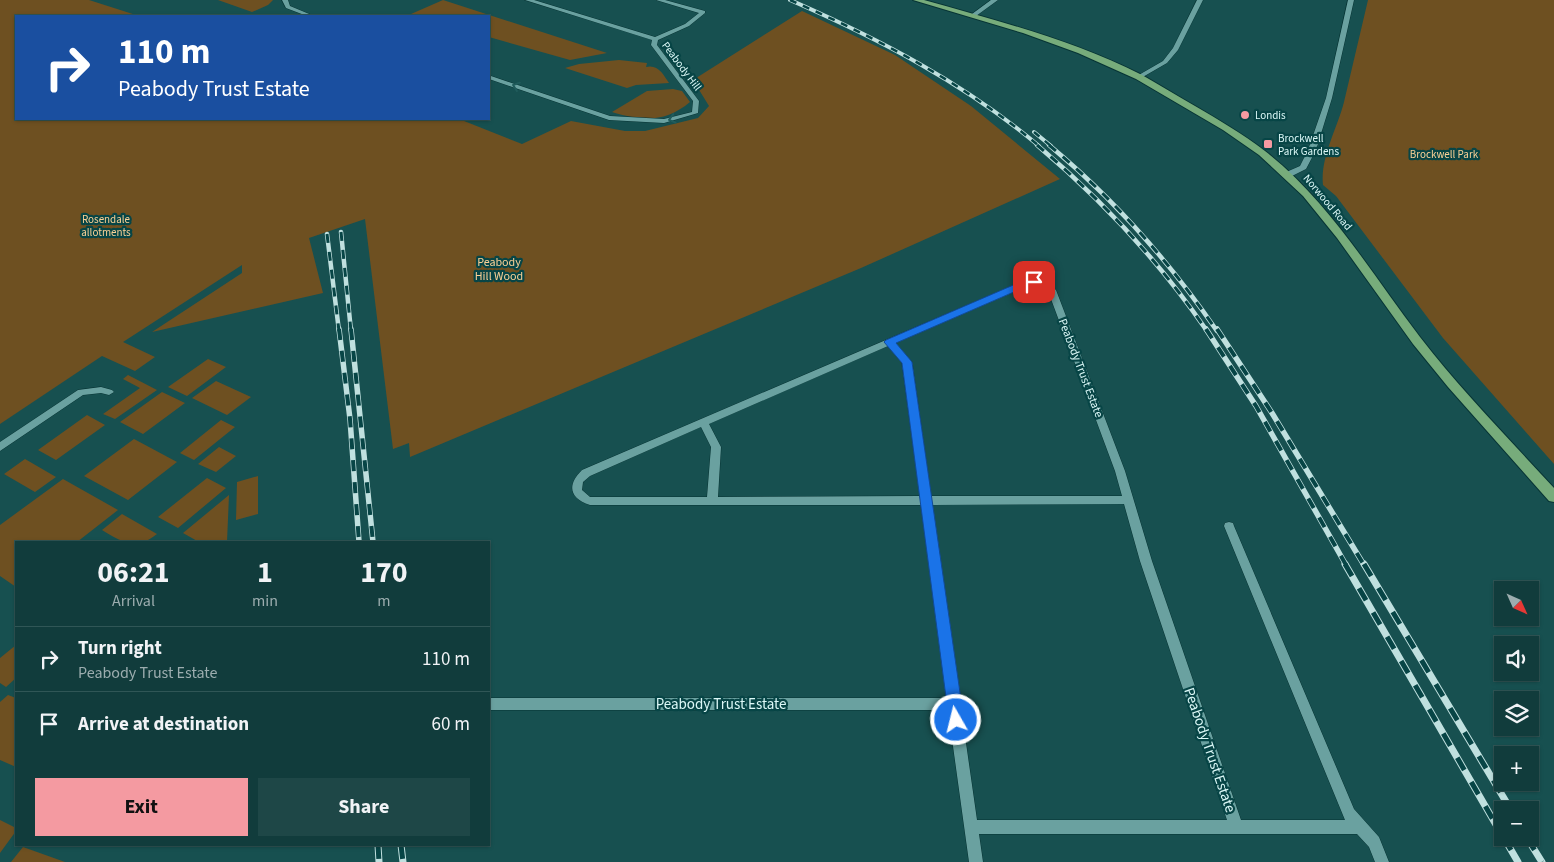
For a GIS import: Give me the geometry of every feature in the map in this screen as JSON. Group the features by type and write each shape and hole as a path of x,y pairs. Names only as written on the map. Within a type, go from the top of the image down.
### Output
{"main road":[{"name":"Norwood Road","path":"916,0 1026,31 1072,48 1139,77 1226,128 1262,153 1298,184 1340,236 1417,341 1452,384 1554,497"}],"street":[{"path":"285,0 288,7 308,15"},
{"name":"Peabody Hill","path":"490,77 609,118 664,122 695,113 696,101 654,45 655,39 528,0"},
{"path":"655,39 687,25 703,12 660,0"},
{"path":"974,15 995,0"},
{"path":"1139,77 1165,62 1176,49 1200,0"},
{"path":"1287,175 1303,167 1312,150 1329,98 1351,0"},
{"name":"Peabody Trust Estate","path":"1128,500 926,502 590,501 584,499 577,491 578,481 586,472 1029,282 1039,282 1049,287 1052,290 1120,472 1146,561 1236,827"},
{"path":"890,342 907,362 976,862"},
{"path":"0,447 80,392 101,390 109,392"},
{"path":"703,422 716,447 712,501"},
{"path":"1229,526 1349,814 1374,842 1382,862"},
{"name":"Peabody Trust Estate","path":"490,704 954,704"},
{"name":"Peabody Trust Estate","path":"971,828 1361,827"}],"green space":[{"name":"Peabody Hill Wood","path":"0,0 89,0 136,15 15,15 15,120 462,120 522,144 571,121 625,131 645,131 698,118 709,106 693,80 802,11 895,55 971,106 1060,179 861,268 410,457 409,443 393,449 365,219 309,238 323,293 152,332 242,273 242,265 123,342 155,357 135,371 102,356 0,424"},
{"path":"218,0 273,0 268,5 252,12"},
{"path":"443,0 489,15 414,15 411,14"},
{"name":"Brockwell Park","path":"1368,0 1554,0 1554,464 1443,338 1336,196 1323,185 1326,154 1344,102"},
{"path":"490,15 607,53 570,60 490,37"},
{"path":"619,60 647,63 646,67 657,68 669,83 636,85 627,88 565,68 579,64"},
{"path":"673,89 682,91 690,102 671,114 662,117 643,118 612,112 647,91"},
{"path":"208,359 226,367 187,396 168,387"},
{"path":"128,375 157,390 115,419 103,414 140,388 123,379"},
{"path":"216,381 251,397 227,415 192,398"},
{"path":"162,392 185,403 143,434 120,422"},
{"path":"87,415 105,425 56,460 38,450"},
{"path":"221,420 235,427 194,460 180,453"},
{"path":"134,439 177,462 128,500 84,476"},
{"path":"219,447 236,456 216,472 198,464"},
{"path":"25,459 56,477 35,492 4,474"},
{"path":"258,476 258,514 236,520 237,482"},
{"path":"207,478 226,488 178,528 158,517"},
{"path":"63,479 118,510 78,541 15,541 15,586 0,576 0,525"},
{"path":"229,495 227,541 197,541 183,533"},
{"path":"122,514 157,534 144,541 123,541 102,530"},
{"path":"15,646 15,679 6,687 0,683 0,658"},
{"path":"8,695 15,698 15,767 0,760 0,702"},
{"path":"0,820 15,828 15,832 0,853"},
{"path":"23,847 65,862 11,862"}],"railway":[{"path":"790,0 856,30 951,82 1010,123 1039,146"},
{"path":"1034,132 1051,146"},
{"path":"1037,145 1084,187 1128,232 1189,305 1207,331"},
{"path":"1049,145 1096,187 1139,232 1180,280 1217,331"},
{"path":"341,232 351,331"},
{"path":"327,234 339,331"},
{"path":"339,329 350,419 359,541"},
{"path":"351,329 373,541"},
{"path":"1206,329 1256,406 1346,565"},
{"path":"1217,329 1272,413 1364,565"},
{"path":"1345,564 1494,821"},
{"path":"1364,564 1506,801"},
{"path":"378,846 379,862"},
{"path":"401,846 403,862"},
{"path":"1509,846 1518,862"},
{"path":"1532,846 1542,862"}],"place":[{"name":"Londis","path":"1245,115"},
{"name":"Brockwell Park Gardens","path":"1268,144"}],"route":[{"path":"956,720 907,362 890,342 1029,282 1034,282"}],"park label":[{"name":"Rosendale allotments","path":"106,225"}]}
